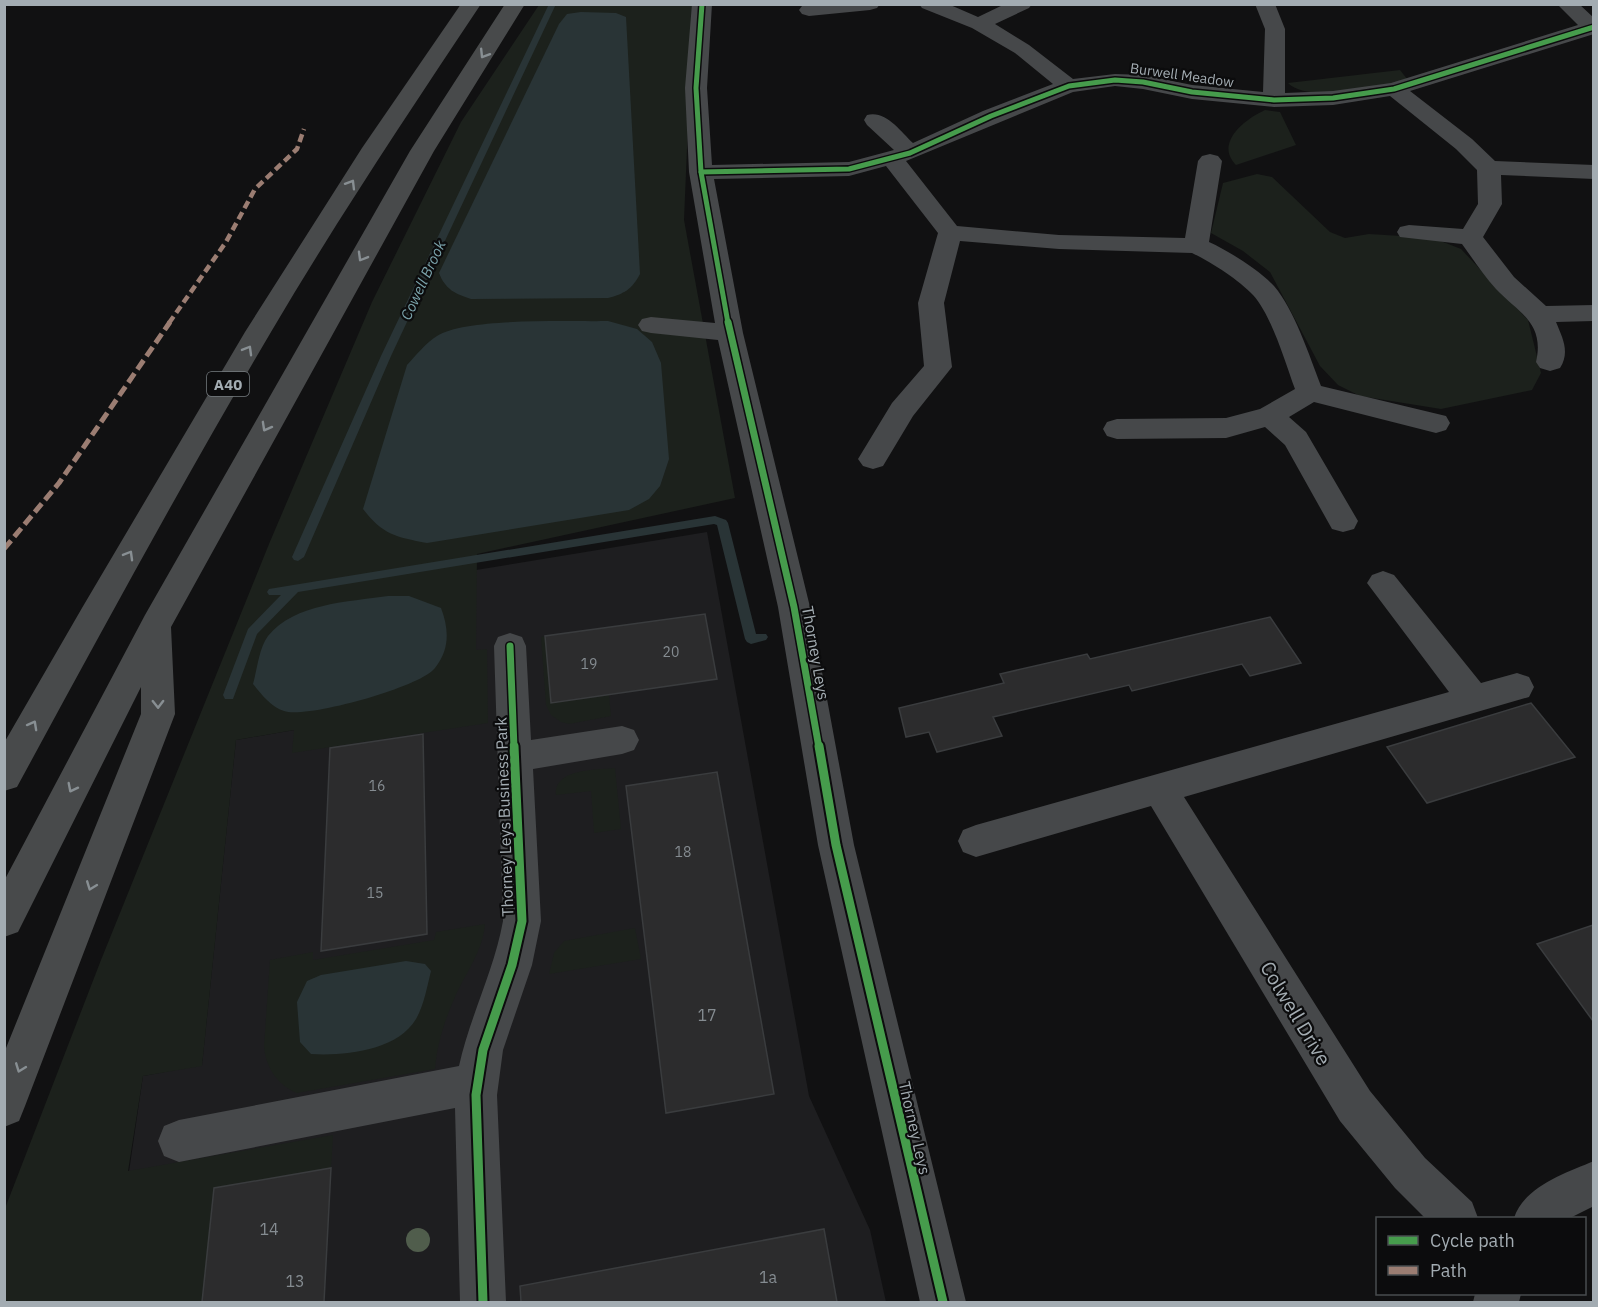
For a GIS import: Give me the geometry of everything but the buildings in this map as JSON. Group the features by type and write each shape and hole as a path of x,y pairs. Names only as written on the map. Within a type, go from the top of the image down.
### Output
{"highway":[{"name":"A40","path":"4,776 258,332 373,148 471,4"},
{"path":"4,920 156,624 422,152 515,4"},
{"path":"4,1106 158,714 156,624"}],"street":[{"name":"Thorney Leys","path":"702,4 696,88 701,172 730,333 794,607 836,845 942,1302"},
{"path":"809,10 870,4"},
{"path":"929,4 979,24 1022,49 1069,86"},
{"path":"979,24 1022,4"},
{"path":"1265,4 1275,29 1274,100"},
{"name":"Burwell Meadow","path":"1566,4 1592,27"},
{"name":"Burwell Meadow","path":"701,172 849,169 901,156 991,116 1069,86 1115,80 1143,82 1192,92 1274,100 1333,98 1394,89 1592,27"},
{"path":"1394,89 1464,144 1489,168 1593,172"},
{"path":"873,459 902,410 938,367 931,303 950,234 901,156 875,120"},
{"path":"1196,246 1210,161"},
{"path":"1470,237 1490,204 1489,168"},
{"path":"1409,232 1470,237 1505,283 1540,314 1553,347 1550,362"},
{"path":"950,234 1059,242 1196,246 1217,255 1264,291 1286,330 1310,392"},
{"path":"1540,314 1593,313"},
{"path":"651,325 730,333"},
{"path":"1117,429 1226,428 1270,416 1310,392 1436,423"},
{"path":"1270,416 1296,439 1344,521"},
{"path":"1383,583 1474,699"},
{"name":"Thorney Leys Business Park","path":"483,1302 476,1083 482,1048 513,963 520,934 522,899 510,646"},
{"path":"976,841 1517,687"},
{"path":"515,757 622,740"},
{"name":"Colwell Drive","path":"1161,789 1354,1106 1416,1179 1455,1217"},
{"path":"179,1141 476,1083"},
{"path":"1537,1217 1556,1202 1593,1183"}],"shaded area":[{"path":"539,5 693,5 684,220 735,498 477,554 476,650 487,649 488,723 292,753 294,730 236,740 202,1066 143,1076 128,1171 333,1135 331,1168 214,1188 202,1302 5,1302 4,1211 101,960 269,544 372,302 461,122"},
{"path":"616,13 626,17 640,274 627,290 608,298 471,299 460,295 448,287 439,273 559,24 567,14"},
{"path":"1400,70 1407,79 1346,92 1311,92 1297,89 1288,83"},
{"path":"1265,110 1280,112 1296,145 1236,165 1230,157 1228,148 1230,140 1249,119"},
{"path":"1257,174 1272,177 1330,232 1345,238 1369,234 1433,238 1461,249 1528,320 1541,373 1532,390 1441,409 1360,396 1338,385 1320,366 1270,272 1243,251 1211,233 1223,183"},
{"path":"608,321 637,329 652,342 661,363 669,459 660,486 649,499 629,510 427,543 391,534 370,518 363,509 407,365 433,339 451,330 494,323"},
{"path":"707,532 809,1096 870,1230 886,1302 110,1302 143,1076 202,1065 236,740 294,730 476,662 476,570"},
{"path":"388,596 409,596 441,608 447,631 446,646 440,661 425,676 362,700 296,712 284,711 275,706 253,684 265,641 279,625 307,610"},
{"path":"545,636 551,703 609,695 611,716 569,724 551,715 546,705 541,637"},
{"path":"615,768 621,829 594,833 591,791 556,795 557,786 569,775 578,772"},
{"path":"485,924 478,952 455,997 445,1023 435,1069 297,1093 278,1080 267,1062 264,1047 270,960 313,952 313,960 434,940 436,932"},
{"path":"635,928 641,959 549,974 554,953 564,941"},
{"path":"406,961 425,964 431,971 421,1008 407,1030 383,1045 339,1054 311,1054 300,1042 297,1002 307,981 321,975"}],"waterway":[{"name":"Cowell Brook","path":"298,557 386,356 553,4"},
{"path":"273,592 715,520 722,523 751,639 762,637"},
{"path":"229,695 252,632 294,589"}],"marked path":[{"path":"4,549 59,483 139,365 198,284 226,242 255,189 290,158 302,140 304,129"}],"cycle path":[{"path":"702,4 696,88 701,172 730,333 794,607 836,845 943,1302"},
{"path":"701,172 849,169 910,153 991,116 1069,86 1115,80 1143,82 1192,92 1274,100 1333,98 1394,89 1594,27"},
{"path":"483,1302 476,1095 478,1072 489,1029 512,965 522,921 510,646"}]}
